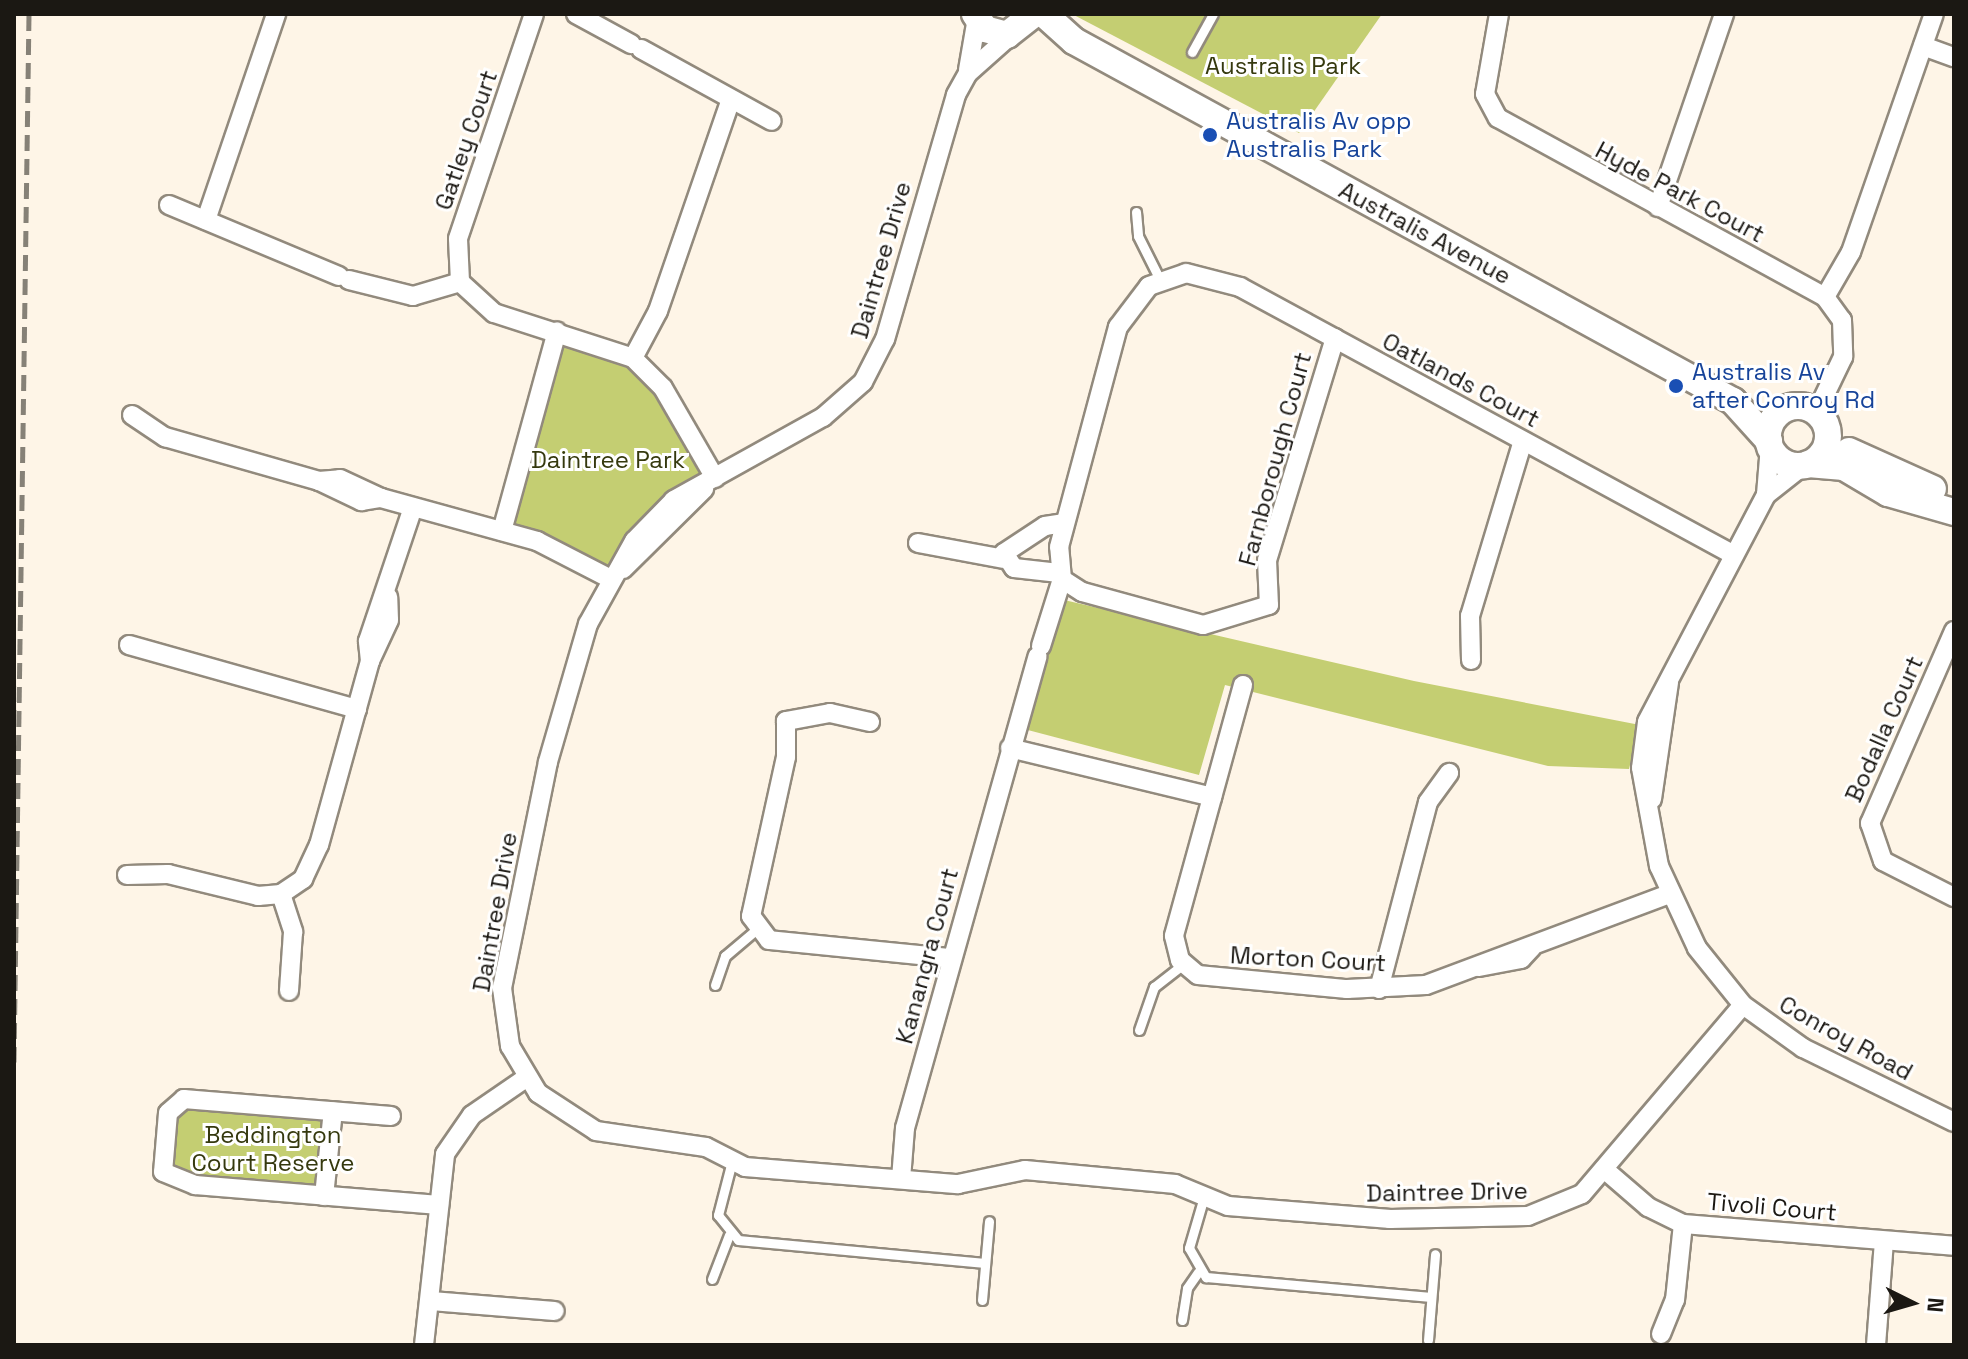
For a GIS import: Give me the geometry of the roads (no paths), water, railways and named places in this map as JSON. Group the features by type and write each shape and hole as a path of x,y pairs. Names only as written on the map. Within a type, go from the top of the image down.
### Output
{"street":[{"path":"206,220 276,14"},
{"name":"Gatley Court","path":"460,282 458,239 534,14"},
{"path":"576,14 772,121"},
{"name":"Australis Avenue","path":"1044,14 1074,41 1733,401 1811,415"},
{"name":"Hyde Park Court","path":"1499,14 1485,94 1498,118 1825,297"},
{"path":"1658,207 1724,14"},
{"path":"1811,415 1843,357 1842,320 1825,297 1851,252 1934,14"},
{"name":"Australis Avenue","path":"976,16 993,33 1020,27 1074,41"},
{"name":"Daintree Drive","path":"976,16 968,73 944,126 871,369 838,406 715,478 687,490 647,524 611,579 565,697 507,957 502,1018 526,1078 550,1106 596,1131 706,1147 732,1161 958,1184 1025,1170 1175,1184 1203,1200 1390,1219 1528,1216 1571,1202 1604,1169 1743,1005"},
{"name":"Daintree Drive","path":"968,73 1020,27"},
{"path":"1923,46 1954,57"},
{"path":"633,358 668,285 731,99"},
{"path":"169,205 344,278 413,296 460,282 483,308 633,358 663,388 715,478"},
{"name":"Oatlands Court","path":"1160,280 1212,274 1734,555"},
{"path":"918,543 1004,559 1023,571 1060,576 1065,523 1118,327 1139,294 1160,280"},
{"path":"502,531 557,331"},
{"name":"Farnborough Court","path":"1060,576 1082,592 1203,625 1269,605 1267,560 1335,338"},
{"name":"Australis Avenue","path":"1733,401 1770,443"},
{"path":"132,415 165,437 319,481 340,479 381,498 550,546 611,579"},
{"path":"1811,415 1773,420 1770,443 1784,462 1844,467 1888,493 1954,512"},
{"path":"1806,465 1825,448 1811,415"},
{"path":"1811,415 1853,454 1954,494"},
{"path":"1471,660 1470,616 1523,441"},
{"name":"Conroy Road","path":"1770,443 1766,495 1669,676 1644,738 1650,810 1669,894 1697,948 1743,1005 1803,1048 1954,1122"},
{"name":"Conroy Road","path":"1766,495 1806,465"},
{"path":"127,875 168,874 246,895 281,894 315,858 370,661 368,641 388,597 413,507"},
{"path":"1004,559 1012,544 1065,523"},
{"name":"Kanangra Court","path":"901,1179 905,1128 950,958 1060,576"},
{"name":"Bodalla Court","path":"1954,631 1870,823 1883,861 1954,897"},
{"path":"129,645 357,709"},
{"path":"1183,964 1174,936 1243,685"},
{"path":"870,722 830,713 786,721 786,757 750,897 757,929 787,943 950,958"},
{"path":"1010,748 1212,797"},
{"path":"1379,989 1428,802 1449,773"},
{"path":"281,894 293,932 289,991"},
{"name":"Morton Court","path":"1183,964 1198,975 1379,989 1426,985 1479,967 1490,956 1532,947 1669,894"},
{"path":"424,1345 445,1154 459,1128 526,1078"},
{"path":"391,1116 184,1099 168,1113 163,1172 195,1185 439,1205"},
{"path":"324,1196 333,1111"},
{"name":"Tivoli Court","path":"1604,1169 1648,1207 1683,1224 1954,1246"},
{"path":"1661,1334 1675,1300 1683,1224"},
{"path":"1876,1345 1884,1241"},
{"path":"431,1301 555,1311"}],"lane":[{"path":"1192,52 1213,14"},
{"path":"1136,212 1138,236 1160,280"},
{"path":"715,985 725,956 757,929"},
{"path":"1139,1030 1154,987 1183,964"},
{"path":"712,1279 729,1235 718,1207 732,1161"},
{"path":"1182,1320 1187,1288 1198,1272 1189,1235 1203,1200"},
{"path":"982,1300 989,1221"},
{"path":"729,1235 985,1263"},
{"path":"1428,1340 1435,1254"},
{"path":"1198,1272 1222,1281 1431,1297"}],"railway":[{"path":"14,1062 29,14"}],"place":[{"name":"Australis Av opp Australis Park","path":"1210,135"},
{"name":"Australis Av after Conroy Rd","path":"1676,386"}],"park label":[{"name":"Australis Park","path":"1283,66"},
{"name":"Daintree Park","path":"608,460"},
{"name":"Beddington Court Reserve","path":"273,1149"}]}
